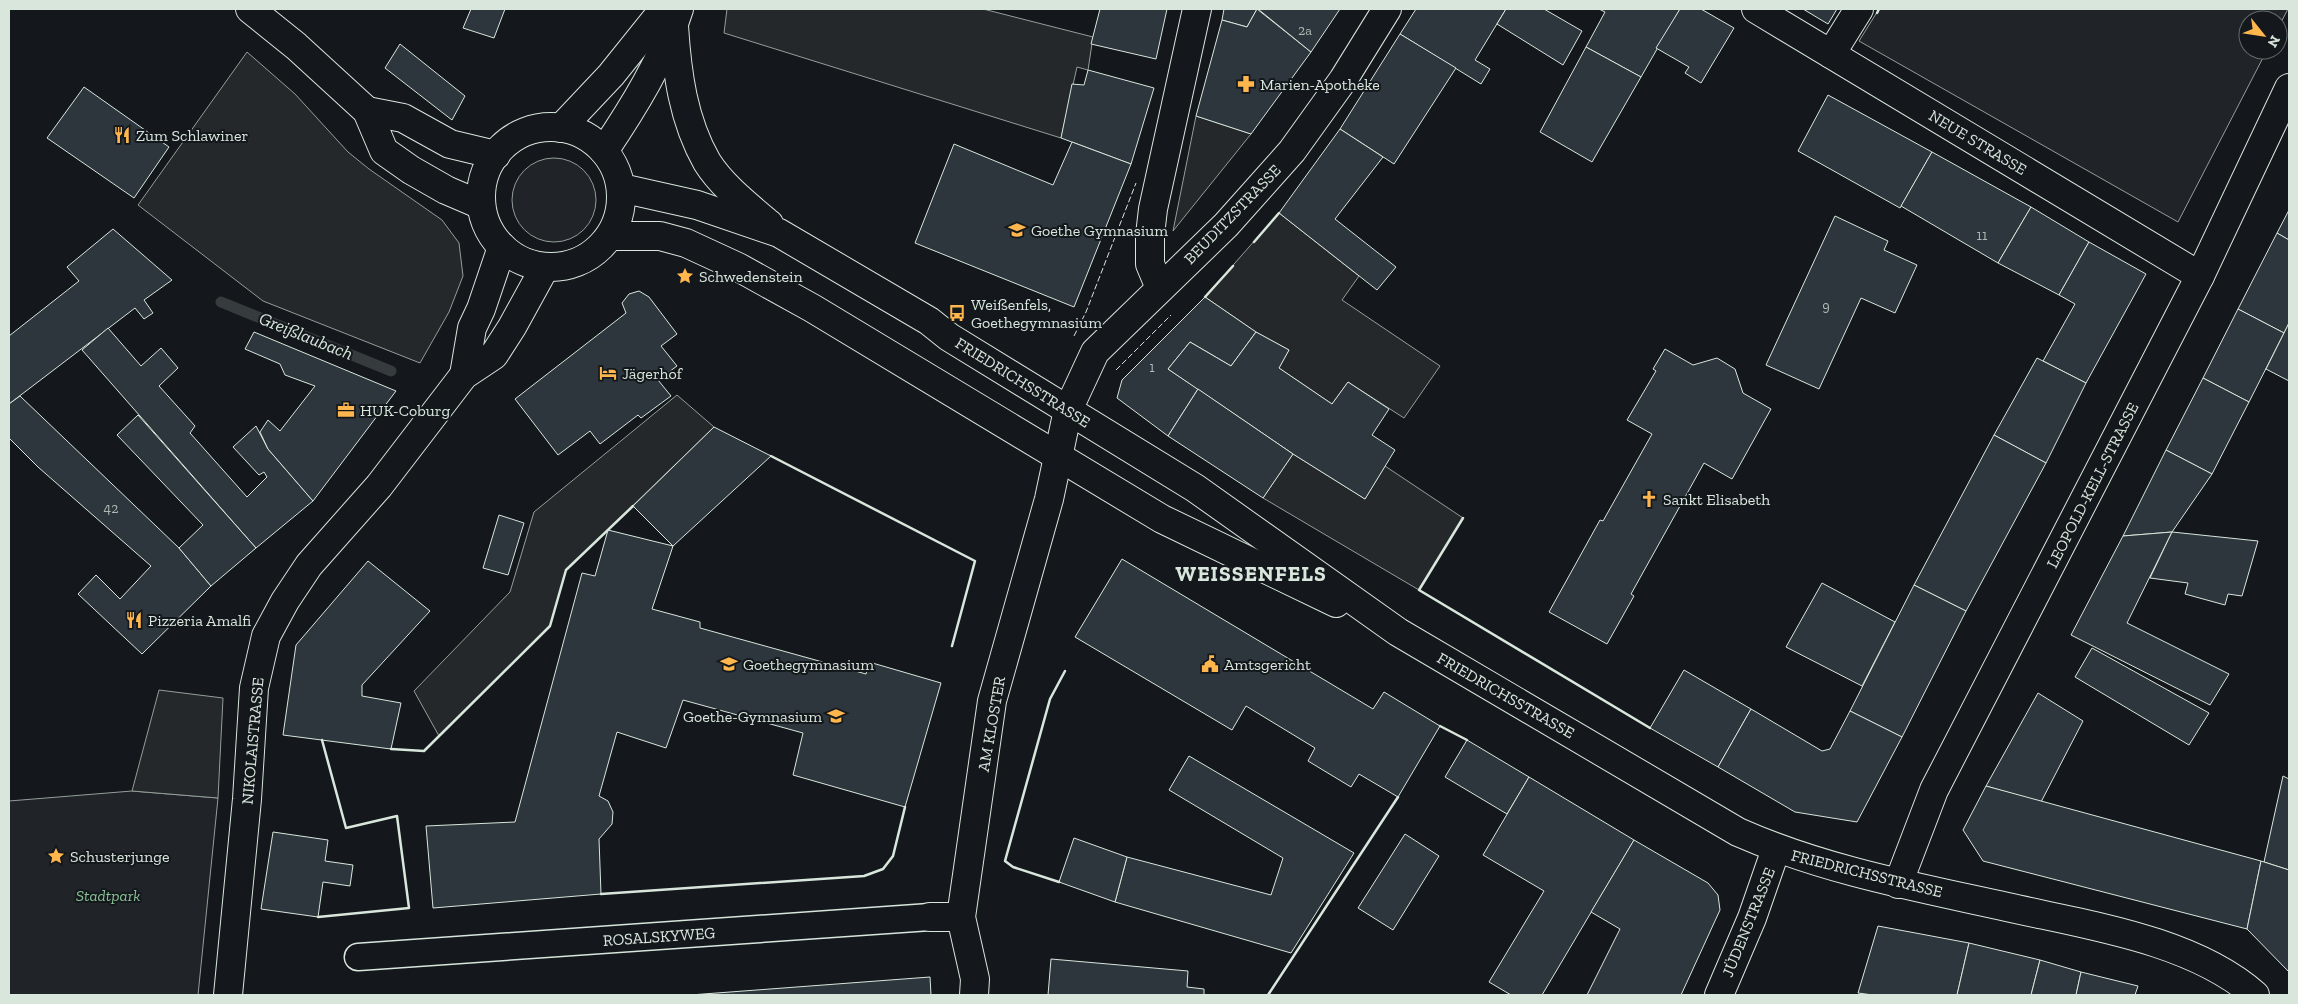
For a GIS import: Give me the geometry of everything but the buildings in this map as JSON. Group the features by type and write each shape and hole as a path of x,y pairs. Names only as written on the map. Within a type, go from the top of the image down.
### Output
{"main road":[{"path":"250,9 296,46 367,111 384,150 411,170 446,190 482,205"},
{"path":"1160,288 1150,264 1150,235 1153,209 1198,9"},
{"name":"BEUDITZSTRASSE","path":"1068,410 1095,352 1226,225 1292,151 1343,80 1387,9"},
{"name":"NEUE STRASSE","path":"1756,9 2200,276"},
{"path":"1831,54 1859,9"},
{"path":"561,128 673,14"},
{"path":"604,151 623,123 651,74 673,14"},
{"path":"673,14 677,71 682,98 708,163 736,196 779,233"},
{"name":"LEOPOLD-KELL-STRASSE","path":"1898,884 1934,790 2200,276 2289,88"},
{"path":"367,111 403,118 450,144 496,155"},
{"path":"561,128 585,136 604,151 612,163 621,188 620,213 610,236 592,254 569,265 545,267 521,261 502,247 488,228 482,205 484,178 496,155 504,145 525,133 537,129 561,128"},
{"name":"FRIEDRICHSSTRASSE","path":"621,188 696,205 779,233 921,316 949,337 1195,488 1398,632 1738,832 1776,849 1826,866 1898,884 2076,923 2162,945 2209,964 2255,995"},
{"name":"FRIEDRICHSSTRASSE","path":"610,236 660,236 686,243 738,267 812,308 1162,519 1222,550 1398,632"},
{"name":"NIKOLAISTRASSE","path":"464,375 472,328 502,247"},
{"name":"NIKOLAISTRASSE","path":"228,995 247,799 254,688 266,636 285,601 309,565 379,486 464,375 494,355 512,327 545,267"},
{"name":"AM KLOSTER","path":"974,995 974,979 961,917 992,701 1049,499 1068,410"},
{"name":"JÜDENSTRASSE","path":"1718,995 1752,918 1776,849"},
{"name":"ROSALSKYWEG","path":"930,917 961,917"}],"street":[{"name":"ROSALSKYWEG","path":"358,957 930,917"}],"green space":[{"path":"1879,9 2288,9 2238,10 2238,60 2262,60 2178,222 1859,41"},
{"path":"554,158 570,161 584,170 593,184 596,200 593,216 584,230 570,239 554,242 538,239 524,230 515,216 512,200 515,184 524,170 538,161"},
{"name":"Stadtpark","path":"132,791 218,798 198,995 9,995 9,801"}],"shaded area":[{"path":"727,9 983,9 1093,37 1088,70 1077,67 1061,138 724,33"},
{"path":"247,52 295,94 348,152 442,220 459,243 463,276 449,312 420,363 263,301 138,205"},
{"path":"1196,116 1251,134 1173,231"},
{"path":"1279,213 1359,276 1342,300 1440,366 1404,418 1348,382 1332,404 1279,368 1289,350 1256,332 1205,297"},
{"path":"677,395 714,427 566,570 550,626 439,736 414,691 510,592 534,512"},
{"path":"1293,454 1365,499 1385,466 1463,518 1419,590 1263,498"},
{"path":"159,690 223,698 218,798 132,791"}],"waterway":[{"name":"Greißlaubach","path":"221,302 391,371"}],"fence":[{"path":"1074,336 1086,312 1136,183"},
{"path":"1116,370 1171,315"}],"wall":[{"path":"1877,13 1879,9"},
{"path":"1254,242 1279,213"},
{"path":"1205,297 1233,266"},
{"path":"771,456 975,561 952,646"},
{"path":"391,749 424,751 550,626 566,570 633,506"},
{"path":"1463,518 1419,590 1650,728"},
{"path":"1059,882 1013,867 1005,861 1050,699 1065,671"},
{"path":"1440,726 1467,740"},
{"path":"318,917 409,908 397,816 346,828 322,740"},
{"path":"1268,995 1398,797"},
{"path":"601,894 864,876 883,869 893,856 905,807"}],"place":[{"name":"Marien-Apotheke","path":"1246,84"},
{"name":"Zum Schlawiner","path":"122,135"},
{"name":"Goethe Gymnasium","path":"1017,230"},
{"name":"Schwedenstein","path":"685,276"},
{"name":"Weißenfels, Goethegymnasium","path":"957,313"},
{"name":"Jägerhof","path":"608,373"},
{"name":"HUK-Coburg","path":"346,410"},
{"name":"Sankt Elisabeth","path":"1649,499"},
{"name":"Pizzeria Amalfi","path":"134,620"},
{"name":"Goethegymnasium","path":"729,664"},
{"name":"Amtsgericht","path":"1210,664"},
{"name":"Goethe-Gymnasium","path":"836,716"},
{"name":"Schusterjunge","path":"56,856"}],"district":[{"name":"WEISSENFELS","path":"1251,574"}]}
